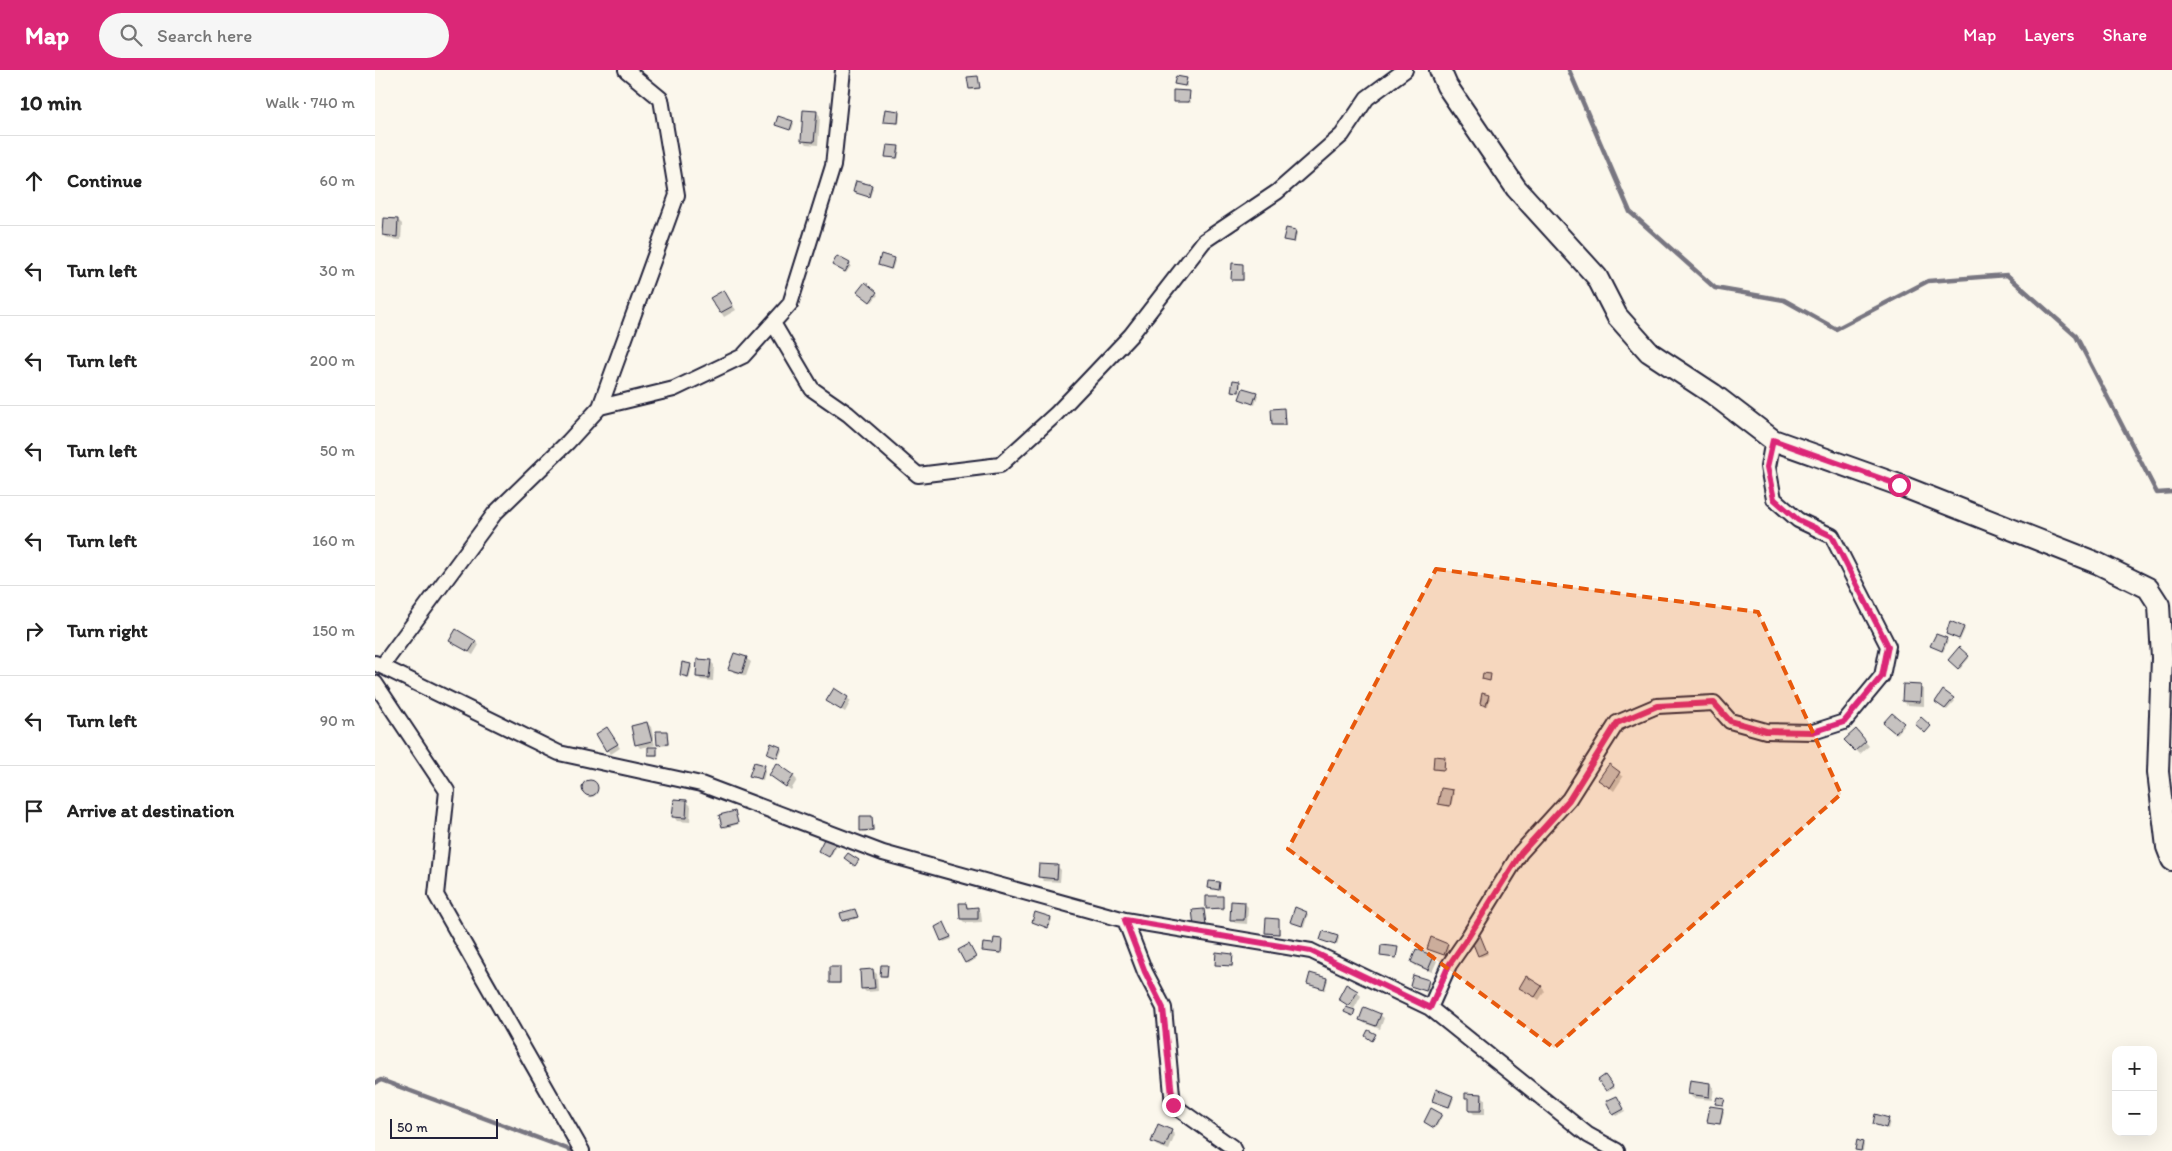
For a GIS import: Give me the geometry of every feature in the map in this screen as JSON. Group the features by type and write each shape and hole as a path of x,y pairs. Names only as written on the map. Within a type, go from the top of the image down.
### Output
{"main road":[{"path":"1440,70 1447,86 1516,188 1597,277 1617,316 1649,352 1713,394 1773,440 1899,485 2115,570 2148,588 2159,606 2162,658 2159,772 2167,847 2172,860"}],"street":[{"path":"625,70 661,99 677,195 600,407 568,442 495,513 378,665 559,753 701,784 883,853 1125,920 1311,951 1430,1008 1589,1135 1617,1151"},
{"path":"600,407 674,388 743,356 790,304 833,166 843,70"},
{"path":"773,323 812,389 848,414 918,475 1000,465 1056,414 1131,335 1204,241 1277,192 1342,135 1367,98 1405,70"},
{"path":"1430,1008 1449,965 1521,853 1569,800 1617,723 1657,706 1714,703 1730,721 1766,731 1813,732 1844,722 1882,676 1888,646 1832,536 1798,520 1774,499 1767,467 1773,440"},
{"path":"375,683 447,791 436,895 582,1151"},
{"path":"1125,920 1145,972 1163,1008 1173,1105 1232,1147 1234,1151"}],"highlighted area":[{"path":"1436,569 1758,612 1841,794 1554,1048 1288,849"}],"building":[{"path":"978,76 980,88 969,89 967,77"},
{"path":"1176,76 1187,78 1185,86 1174,84"},
{"path":"1173,90 1190,91 1189,102 1173,102"},
{"path":"885,109 899,111 898,123 883,122"},
{"path":"803,110 817,111 814,142 801,141"},
{"path":"778,116 793,121 790,130 775,125"},
{"path":"887,145 899,146 897,158 885,157"},
{"path":"856,181 872,185 869,197 853,192"},
{"path":"384,218 398,219 397,237 383,235"},
{"path":"1286,228 1296,230 1294,242 1283,240"},
{"path":"881,254 894,258 891,269 878,265"},
{"path":"837,256 850,263 845,272 832,265"},
{"path":"1232,263 1243,264 1243,280 1231,280"},
{"path":"865,282 877,292 870,302 857,292"},
{"path":"724,290 733,306 720,313 710,298"},
{"path":"1233,380 1240,381 1239,392 1231,391"},
{"path":"1243,388 1257,392 1253,404 1239,399"},
{"path":"1284,408 1285,425 1272,425 1271,409"},
{"path":"1950,621 1964,627 1959,639 1946,634"},
{"path":"456,629 476,641 469,652 449,641"},
{"path":"1936,634 1947,638 1942,651 1930,646"},
{"path":"1959,647 1969,656 1958,669 1948,660"},
{"path":"734,653 747,657 742,673 728,669"},
{"path":"697,659 711,660 709,678 696,677"},
{"path":"682,662 691,664 688,677 680,675"},
{"path":"1483,673 1491,674 1490,681 1482,679"},
{"path":"1903,684 1921,685 1920,702 1902,701"},
{"path":"834,688 848,697 841,710 826,701"},
{"path":"1943,690 1954,698 1945,709 1935,702"},
{"path":"1482,693 1489,695 1486,706 1480,704"},
{"path":"1892,713 1904,723 1895,733 1883,723"},
{"path":"1921,717 1931,726 1925,733 1915,724"},
{"path":"647,722 652,741 635,745 631,726"},
{"path":"607,727 618,744 606,751 596,734"},
{"path":"1856,729 1866,741 1855,751 1844,740"},
{"path":"656,731 667,731 668,744 657,745"},
{"path":"771,743 781,747 777,758 767,754"},
{"path":"648,747 657,747 657,755 648,755"},
{"path":"1434,756 1445,757 1444,770 1433,769"},
{"path":"754,762 765,765 761,779 749,776"},
{"path":"777,763 794,775 786,787 769,775"},
{"path":"1609,764 1620,772 1610,788 1598,780"},
{"path":"590,780 596,782 598,788 596,794 590,796 584,794 582,788 584,782"},
{"path":"1441,788 1453,790 1450,806 1438,804"},
{"path":"674,799 687,800 686,818 672,817"},
{"path":"735,811 738,823 722,827 719,815"},
{"path":"860,816 872,816 873,830 860,831"},
{"path":"825,837 836,843 829,857 818,851"},
{"path":"848,853 859,860 855,866 844,858"},
{"path":"1039,864 1058,865 1057,879 1038,877"},
{"path":"1209,881 1220,882 1219,890 1208,888"},
{"path":"1206,896 1223,896 1223,908 1206,909"},
{"path":"1231,901 1245,902 1244,920 1230,920"},
{"path":"959,903 966,903 967,908 978,907 978,919 960,919"},
{"path":"1295,907 1307,912 1302,926 1290,922"},
{"path":"855,909 858,917 842,921 840,913"},
{"path":"1204,909 1206,925 1194,926 1192,910"},
{"path":"1035,912 1051,917 1048,928 1032,922"},
{"path":"1266,918 1279,919 1279,934 1265,933"},
{"path":"944,922 951,937 941,941 935,927"},
{"path":"1323,931 1338,936 1335,945 1320,940"},
{"path":"1480,935 1487,952 1478,956 1471,939"},
{"path":"1431,937 1448,944 1444,955 1427,949"},
{"path":"994,938 1002,939 1001,953 982,951 983,943 993,944"},
{"path":"969,944 976,957 965,963 958,950"},
{"path":"1381,945 1398,947 1396,958 1380,956"},
{"path":"1416,949 1434,956 1428,970 1411,962"},
{"path":"1216,952 1233,954 1232,966 1215,965"},
{"path":"881,965 888,965 887,976 880,976"},
{"path":"829,967 840,967 840,983 829,983"},
{"path":"873,969 875,988 861,989 860,970"},
{"path":"1310,973 1327,978 1324,989 1307,984"},
{"path":"1413,975 1429,980 1426,991 1410,986"},
{"path":"1526,976 1542,986 1535,997 1519,988"},
{"path":"1346,984 1358,991 1349,1006 1338,999"},
{"path":"1346,1007 1355,1010 1353,1016 1344,1012"},
{"path":"1364,1007 1381,1014 1376,1026 1359,1020"},
{"path":"1368,1030 1376,1034 1372,1041 1365,1036"},
{"path":"1605,1075 1613,1086 1606,1091 1598,1080"},
{"path":"1690,1080 1710,1083 1709,1097 1688,1094"},
{"path":"1436,1089 1453,1096 1449,1107 1432,1101"},
{"path":"1465,1093 1482,1094 1481,1111 1469,1111 1469,1098 1465,1098"},
{"path":"1617,1096 1624,1109 1613,1115 1606,1101"},
{"path":"1717,1097 1725,1099 1723,1105 1715,1104"},
{"path":"1710,1106 1723,1108 1720,1124 1707,1122"},
{"path":"1431,1108 1442,1114 1434,1128 1424,1122"},
{"path":"1875,1114 1889,1118 1886,1128 1873,1124"},
{"path":"1158,1124 1172,1130 1165,1147 1151,1142"},
{"path":"1857,1140 1863,1142 1861,1151 1855,1150"}],"waterway":[{"path":"1569,70 1630,212 1715,288 1784,300 1836,329 1928,281 2007,275 2076,336 2157,493 2172,492"},
{"path":"375,1083 381,1080 573,1151"}],"route":[{"path":"1173,1105 1163,1008 1145,972 1125,920 1311,951 1430,1008 1449,965 1521,853 1569,800 1617,723 1657,706 1714,703 1730,721 1766,731 1813,732 1844,722 1882,676 1888,646 1832,536 1798,520 1774,499 1767,467 1773,440 1899,485"}]}
